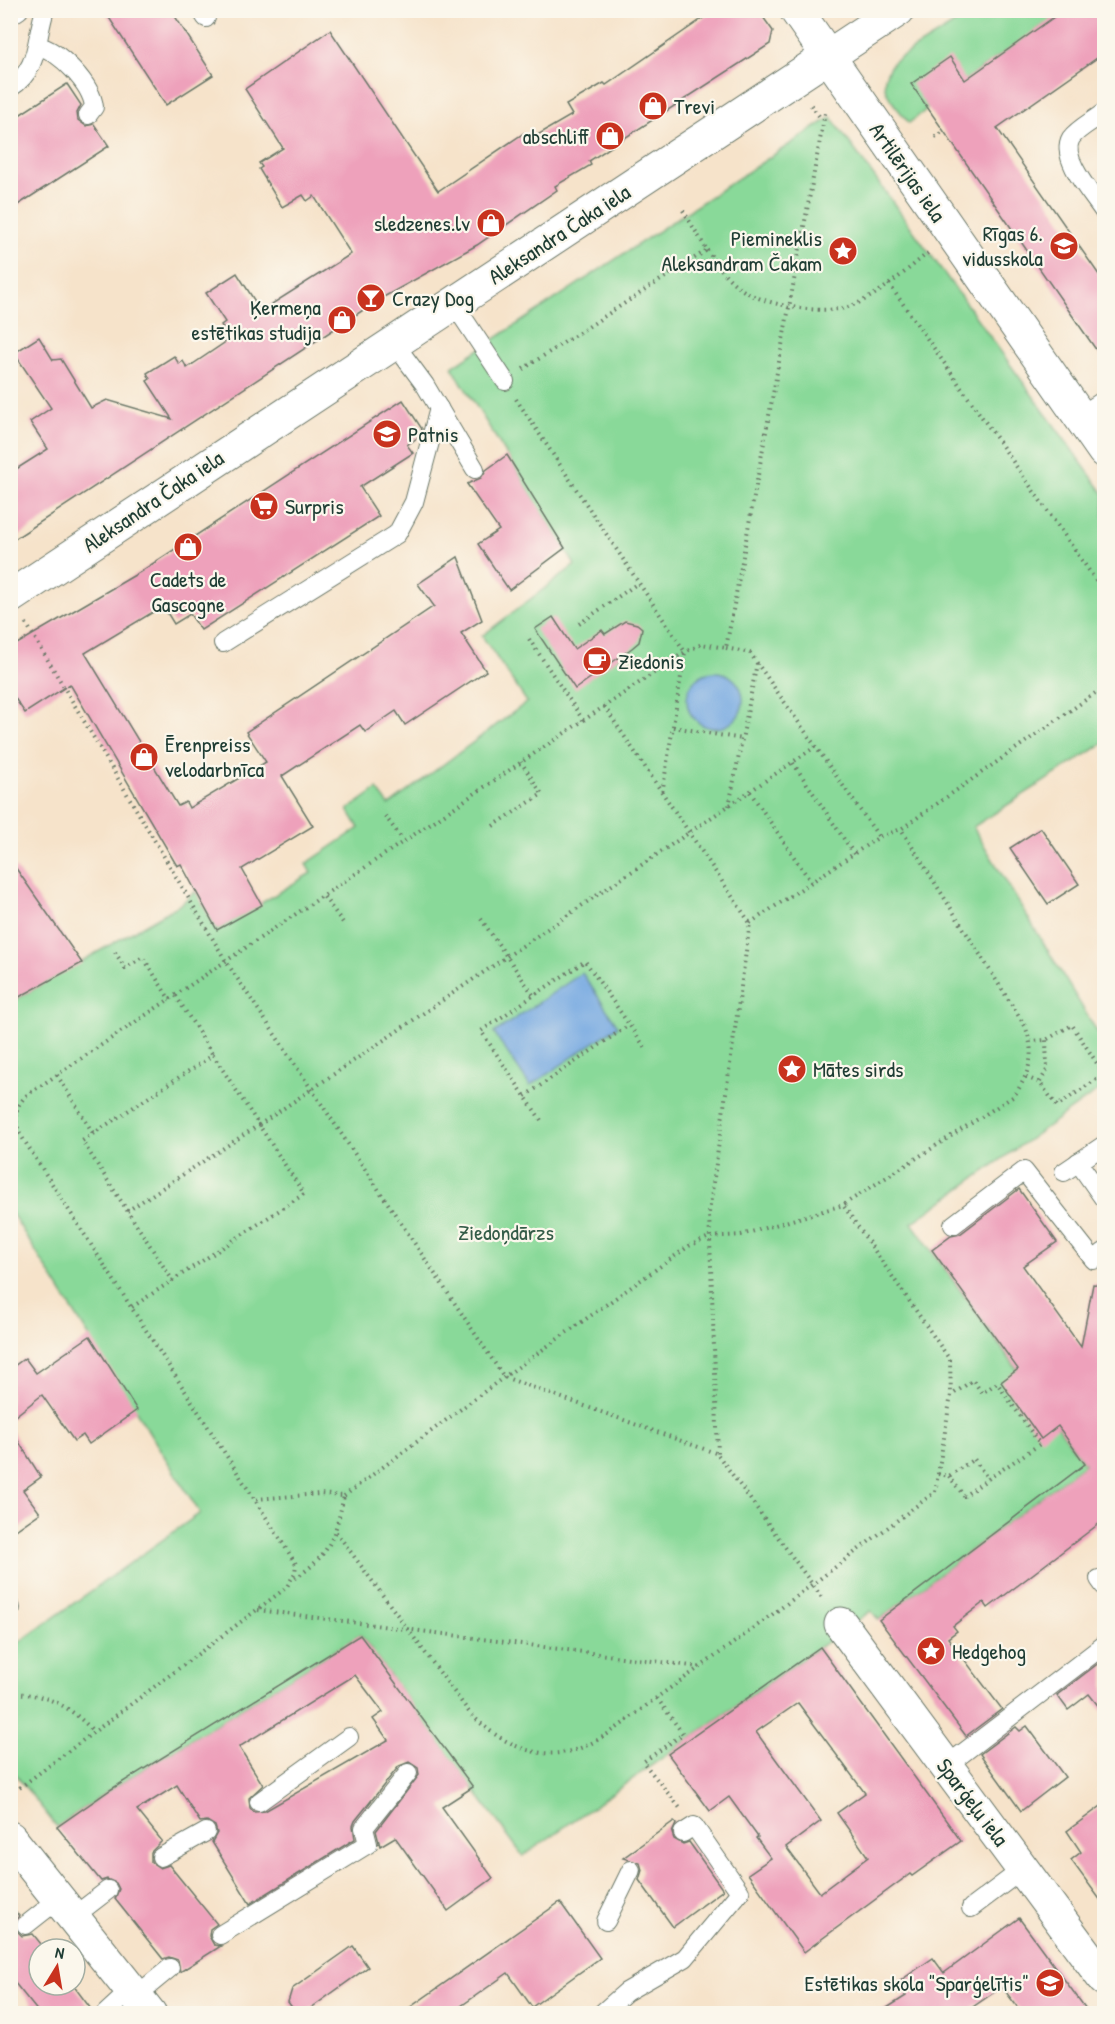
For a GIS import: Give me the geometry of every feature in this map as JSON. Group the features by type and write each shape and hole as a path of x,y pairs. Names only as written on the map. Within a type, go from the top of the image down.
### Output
{"street":[{"name":"Artilērijas iela","path":"796,10 951,234 1092,408 1104,451"},
{"name":"Aleksandra Čaka iela","path":"11,597 898,10"},
{"name":"Sparģeļu iela","path":"841,1624 1104,1979"},
{"path":"10,1838 139,2000"}],"lane":[{"path":"10,16 19,10"},
{"path":"10,88 20,82 31,68 45,10"},
{"path":"38,46 58,53 89,91 94,107 88,115"},
{"path":"1104,112 1072,136 1068,149 1070,161 1104,212"},
{"path":"454,304 505,381"},
{"path":"394,343 439,408 475,469"},
{"path":"223,643 397,534 414,502 439,408"},
{"path":"1104,1145 1071,1167 1104,1199"},
{"path":"953,1225 1024,1171 1094,1260 1104,1252"},
{"path":"946,1766 1104,1645"},
{"path":"260,1802 349,1737"},
{"path":"220,1935 368,1844 364,1828 408,1773"},
{"path":"601,2013 626,1992 685,1958 740,1892 688,1830"},
{"path":"161,1857 206,1832"},
{"path":"971,1908 1023,1869"},
{"path":"606,1921 631,1870"},
{"path":"26,1925 108,1890"},
{"path":"105,2013 139,2000 170,1968"}],"path":[{"path":"812,105 819,116"},
{"path":"726,648 825,113"},
{"path":"936,137 944,131"},
{"path":"681,207 727,278 742,290 763,299 790,306 826,310 847,307 890,284 951,234"},
{"path":"662,794 685,652 505,381 707,250"},
{"path":"890,284 1104,592"},
{"path":"579,624 638,583"},
{"path":"11,597 227,963 504,1377 718,1454"},
{"path":"529,639 583,720"},
{"path":"292,1580 295,1573 294,1559 20,1134 15,1113 22,1100 324,897 403,840 685,652 702,644 750,653 879,837"},
{"path":"729,806 757,662"},
{"path":"750,923 879,837 901,829 1104,687"},
{"path":"604,706 750,923 708,1213 718,1454 841,1624"},
{"path":"673,727 742,739"},
{"path":"127,1211 313,1089 815,747"},
{"path":"494,826 542,794 521,762"},
{"path":"793,763 854,854"},
{"path":"750,792 811,882"},
{"path":"385,816 403,840"},
{"path":"10,1795 257,1610 326,1552 336,1532 344,1496 504,1377 689,1246 709,1237 741,1235 843,1204 1014,1096 1026,1077 1031,1060 1031,1041 1025,1026 901,829"},
{"path":"324,897 344,924"},
{"path":"481,919 534,996"},
{"path":"115,952 125,968 143,957 171,1000"},
{"path":"541,1120 481,1031 585,961 646,1049"},
{"path":"132,1307 304,1194 176,996"},
{"path":"525,1096 629,1025"},
{"path":"1026,1077 1040,1083 1057,1106 1104,1074 1072,1025 1046,1040 1031,1041"},
{"path":"1040,1083 1047,1070 1046,1040"},
{"path":"173,1281 82,1141 213,1055"},
{"path":"57,1075 93,1133"},
{"path":"336,1532 469,1712 487,1731 520,1748 535,1752 570,1751 597,1740 700,1667 935,1492 951,1395 950,1360 843,1204"},
{"path":"938,1474 949,1476 964,1496 1040,1444 997,1383 982,1393 973,1380 951,1395"},
{"path":"949,1476 974,1459 988,1479"},
{"path":"256,1499 319,1494 344,1496"},
{"path":"257,1610 700,1667"},
{"path":"10,1693 43,1696 77,1713 94,1732"},
{"path":"657,1698 683,1734 643,1762 688,1830"}],"green space":[{"path":"975,11 1064,11 965,80 909,123 887,94 885,79 888,71 894,61"},
{"name":"Ziedoņdārzs","path":"831,117 1104,494 1104,743 973,827 1104,1043 1104,1086 912,1223 1085,1464 879,1620 871,1611 523,1856 360,1635 110,1790 57,1827 11,1769 10,1649 200,1513 11,1212 11,1002 181,904 196,891 217,930 311,873 306,864 359,828 348,810 377,789 389,805 527,702 482,636 575,565 452,367"}],"water":[{"path":"709,672 721,672 731,676 739,684 743,700 739,716 731,724 721,728 709,728 699,724 691,716 687,706 687,694 691,684 699,676"},
{"path":"582,973 618,1026 530,1086 494,1033"}],"building":[{"path":"104,10 171,10 213,75 166,105"},
{"path":"715,10 758,10 773,31 770,44 589,161 591,165 555,186 557,190 477,245 380,299 10,542 10,473 48,449 30,422 51,408 14,353 39,337 53,360 61,359 91,408 107,400 172,419 147,381 150,379 147,373 174,356 179,364 183,361 187,368 230,339 221,325 225,322 206,293 237,273 261,311 351,254 314,196 307,201 303,195 282,207 259,169 262,167 259,163 283,148 245,89 330,30 438,191 524,133 529,140 572,115 566,105 604,83 606,85"},
{"name":"Rīgas 6. vidusskola","path":"1064,10 1104,10 1104,53 997,128 1104,282 1104,361 911,84 950,57 965,80"},
{"path":"67,84 81,105 77,113 78,120 86,126 94,124 109,146 10,210 10,121"},
{"path":"403,400 422,429 420,436 407,445 413,453 360,487 379,516 201,630 190,614 174,624 163,606 85,653 178,806 186,802 189,808 266,762 246,732 434,606 418,584 458,557 482,620 461,633 486,671 405,725 396,711 365,732 360,725 282,776 313,826 242,869 262,905 217,930 181,864 177,866 70,684 25,713 10,691 10,648 140,572"},
{"path":"507,455 565,548 509,590 478,544 499,530 467,484 481,478 486,470"},
{"path":"553,617 574,649 602,630 605,634 625,621 642,628 639,642 575,689 535,629"},
{"path":"1041,828 1079,884 1048,904 1010,848"},
{"path":"15,867 82,963 10,1002 10,900"},
{"path":"1019,1189 1057,1242 1023,1266 1081,1347 1093,1284 1104,1285 1104,1520 988,1608 984,1602 953,1626 957,1631 948,1638 1002,1709 966,1736 879,1620 1085,1464 1058,1426 1041,1439 1001,1382 1018,1369 932,1250 951,1236 960,1234"},
{"path":"90,1336 137,1410 89,1444 83,1435 74,1441 42,1395 10,1420 10,1369 25,1358 36,1373"},
{"path":"10,1428 41,1477 23,1490 40,1513 10,1534"},
{"path":"360,1635 473,1787 442,1807 493,1878 448,1911 395,1837 380,1846 376,1831 419,1775 418,1768 409,1762 399,1766 355,1821 353,1826 355,1839 250,1904 212,1842 217,1833 215,1826 207,1821 200,1822 177,1785 137,1810 162,1841 151,1852 151,1862 160,1868 169,1865 217,1924 210,1929 209,1936 214,1945 221,1946 180,1972 178,1960 169,1957 163,1959 115,1899 119,1889 116,1883 107,1879 101,1881 57,1827 110,1790","holes":["355,1675 383,1712 373,1719 388,1740 265,1811 254,1812 250,1808 249,1798 263,1785 239,1747"]},
{"path":"820,1647 961,1841 912,1876 910,1874 804,1952 748,1874 771,1858 756,1838 758,1837 729,1797 710,1811 668,1754","holes":["798,1703 865,1793 837,1813 868,1857 820,1893 786,1847 821,1821 756,1732"]},
{"path":"1104,1659 1104,1713 1089,1694 1068,1710 1057,1695"},
{"path":"1027,1726 1065,1777 1021,1811 980,1754 1016,1727 1020,1731"},
{"path":"1104,1804 1104,1905 1071,1860 1081,1852 1067,1831"},
{"path":"674,1821 676,1824 672,1833 674,1839 683,1844 689,1842 723,1890 673,1927 639,1880 642,1870 640,1863 623,1858"},
{"path":"560,1902 600,1958 532,2007 508,1973 451,2013 402,2013"},
{"path":"10,1905 19,1916 15,1921 17,1931 22,1936 33,1934 35,1937 27,1937 27,1997 82,1997 94,2013 39,2013 10,1977"},
{"path":"1019,1918 1089,2013 1022,2013 1002,1987 964,2013 879,2013 906,1996 897,1983 933,1958 944,1973"},
{"path":"353,1946 368,1967 304,2013 296,2013 288,2002 292,1989"}],"place":[{"name":"Trevi","path":"653,106"},
{"name":"abschliff","path":"610,136"},
{"name":"sledzenes.lv","path":"491,223"},
{"name":"Rīgas 6. vidusskola","path":"1064,246"},
{"name":"Piemineklis Aleksandram Čakam","path":"843,251"},
{"name":"Crazy Dog","path":"371,298"},
{"name":"Ķermeņa estētikas studija","path":"342,320"},
{"name":"Patnis","path":"387,434"},
{"name":"Surpris","path":"264,506"},
{"name":"Cadets de Gascogne","path":"188,547"},
{"name":"Ziedonis","path":"597,661"},
{"name":"Ērenpreiss velodarbnīca","path":"144,757"},
{"name":"Mātes sirds","path":"792,1069"},
{"name":"Hedgehog","path":"931,1651"},
{"name":"Estētikas skola \"Sparģelītis\"","path":"1050,1983"}]}
